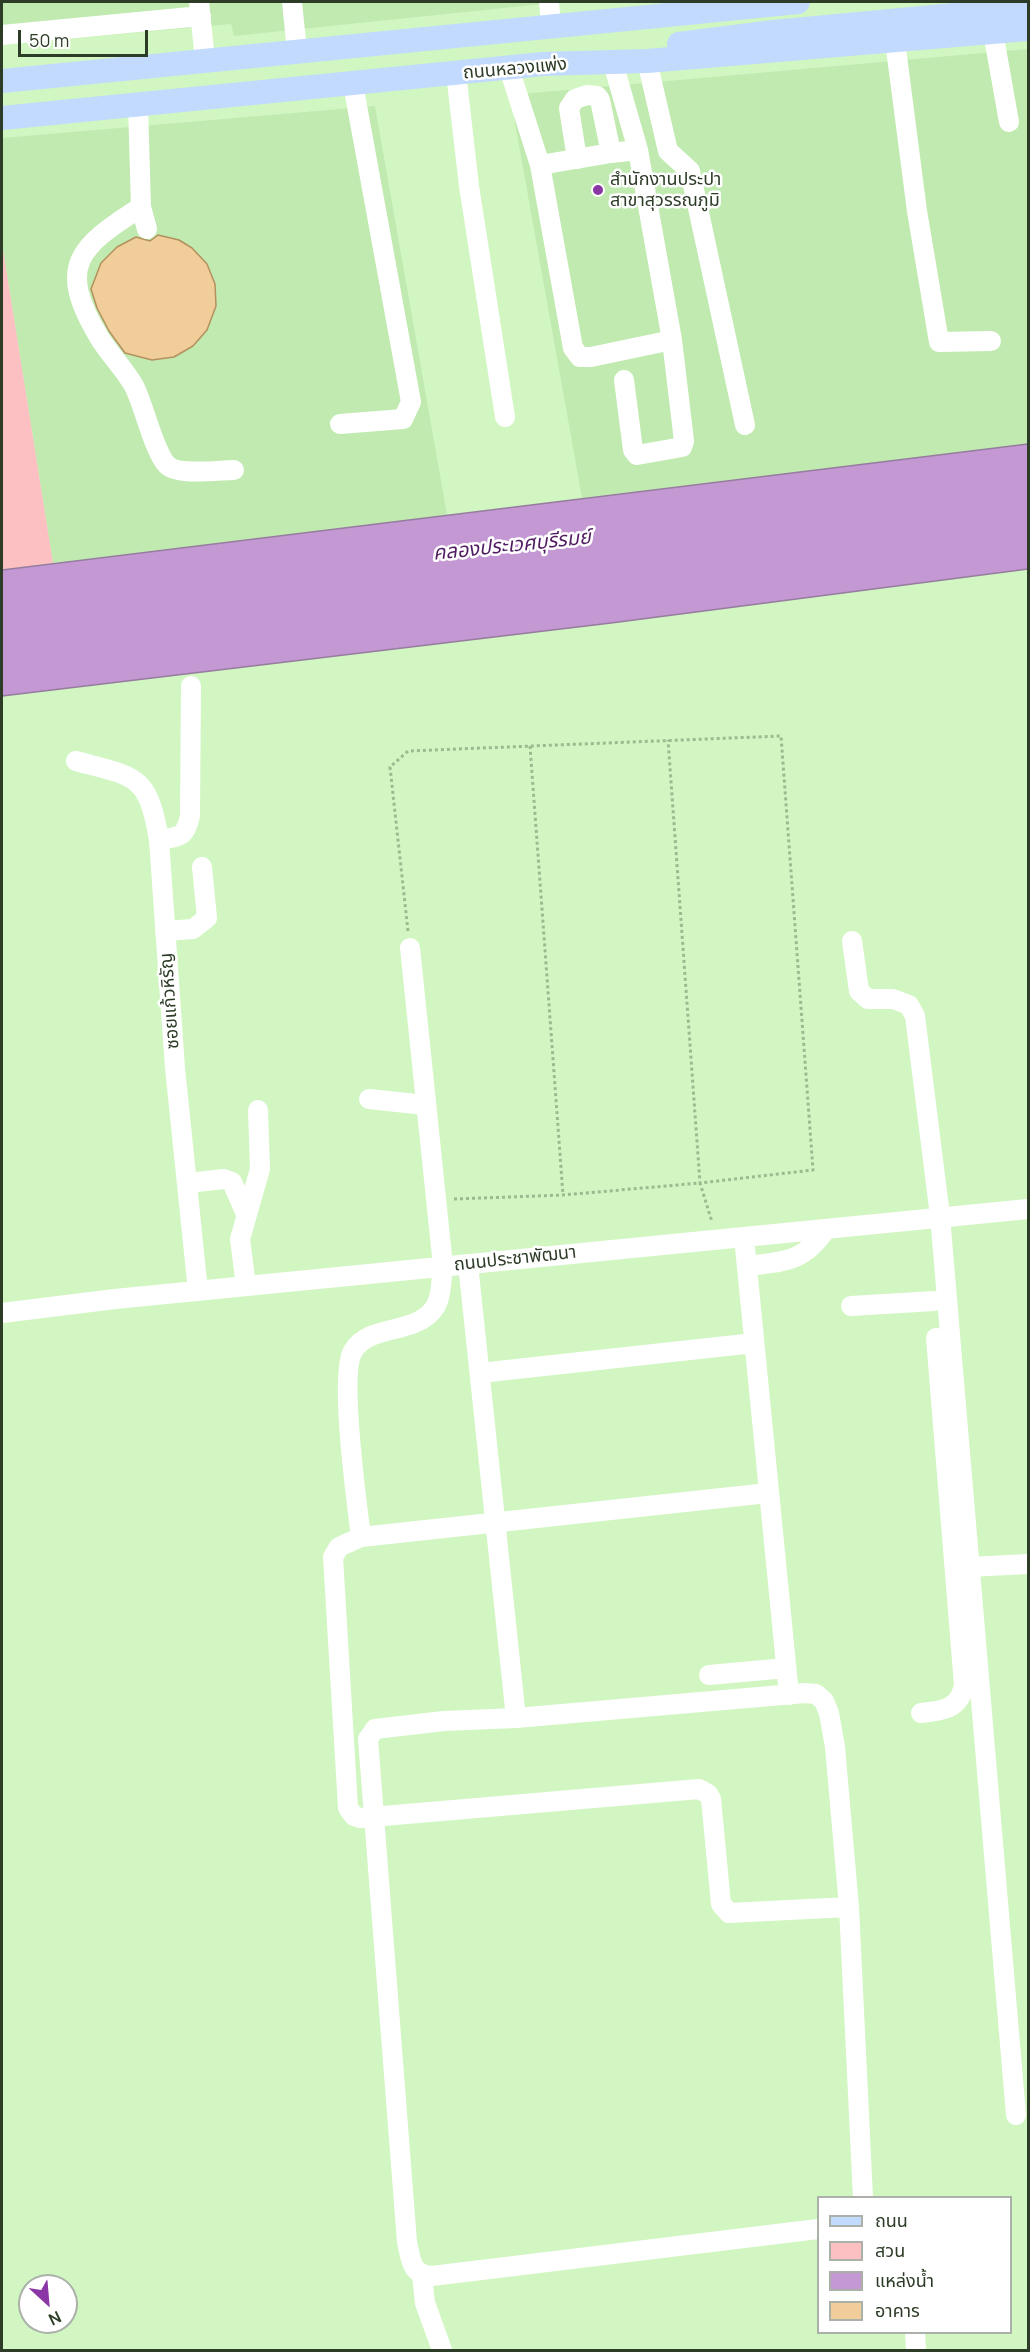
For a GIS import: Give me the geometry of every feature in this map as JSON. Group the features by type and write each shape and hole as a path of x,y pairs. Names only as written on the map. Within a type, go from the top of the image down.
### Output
{"main road":[{"path":"2,81 297,51 550,13 798,2"},
{"path":"543,64 738,36 1029,8"},
{"name":"ถนนหลวงแพ่ง","path":"2,118 543,64 647,61 1029,29"}],"street":[{"path":"292,2 297,51"},
{"path":"2,35 200,9 205,60"},
{"path":"993,32 1009,122"},
{"path":"895,40 917,212 939,342 991,340"},
{"path":"647,61 668,151 690,171 745,425"},
{"path":"613,63 638,150 672,340 682,447 637,455 633,450 624,380"},
{"path":"509,68 540,165 573,348 580,357 591,357 672,340"},
{"path":"456,73 469,186 505,417"},
{"path":"340,424 403,419 411,402 353,84"},
{"path":"578,159 569,108 575,99 587,95 597,96 600,100 611,153"},
{"path":"138,105 141,207 147,229"},
{"path":"540,165 638,150"},
{"path":"141,207 99,234 79,262 76,280 85,309 100,338 132,383 142,403 160,455 168,466 180,471 234,470"},
{"path":"159,840 180,836 187,831 190,816 191,686"},
{"name":"ซอยแก้วหิรัญ","path":"75,761 121,773 144,788 154,807 159,840 175,1068 198,1291"},
{"path":"165,931 193,929 207,918 202,867"},
{"path":"852,941 859,991 867,999 893,999 909,1005 915,1016 969,1568 1016,2115"},
{"path":"361,1537 353,1474 348,1372 353,1351 366,1338 413,1324 432,1311 438,1299 443,1266 434,1199 410,948"},
{"path":"369,1099 425,1105"},
{"path":"246,1286 240,1239 260,1169 258,1110"},
{"path":"187,1183 224,1179 232,1182 246,1214"},
{"name":"ถนนประชาพัฒนา","path":"2,1313 443,1266 1029,1209"},
{"path":"921,1713 950,1708 958,1702 964,1685 934,1301 934,1217"},
{"path":"748,1266 794,1259 807,1252 826,1229"},
{"path":"744,1237 789,1695"},
{"path":"468,1264 516,1718"},
{"path":"851,1306 934,1301"},
{"path":"480,1373 754,1344"},
{"path":"768,1493 361,1537 339,1547 333,1557 348,1808 354,1816 374,1817 699,1789 708,1794 711,1799 721,1904 724,1910 729,1912 849,1907"},
{"path":"969,1568 1029,1564"},
{"path":"709,1675 786,1668"},
{"path":"442,2350 425,2303 422,2276 412,2265 407,2242 368,1739 375,1729 444,1721 516,1718 789,1695 816,1694 824,1701 829,1713 835,1747 849,1907 865,2196"},
{"path":"422,2276 817,2229"},
{"path":"915,2334 916,2350"}],"path":[{"path":"410,948 390,766 408,751 781,736 813,1170 563,1195 434,1199"},
{"path":"668,740 700,1183 717,1239"},
{"path":"530,746 563,1195"}],"shaded area":[{"path":"2,2 562,2 234,36 231,24 2,45"},
{"path":"1028,49 1028,444 582,498 510,95"},
{"path":"375,106 447,515 53,563 2,243 2,138"}],"green space":[{"path":"2,243 53,563 2,570"}],"water":[{"name":"คลองประเวศบุรีรมย์","path":"1028,444 1028,569 611,623 2,696 2,570"}],"building":[{"path":"158,235 179,240 192,248 207,264 215,284 216,306 207,330 193,346 174,357 152,360 125,353 109,331 97,308 91,289 101,263 117,247 136,237 150,241"}],"place":[{"name":"สำนักงานประปา สาขาสุวรรณภูมิ","path":"598,190"}]}
